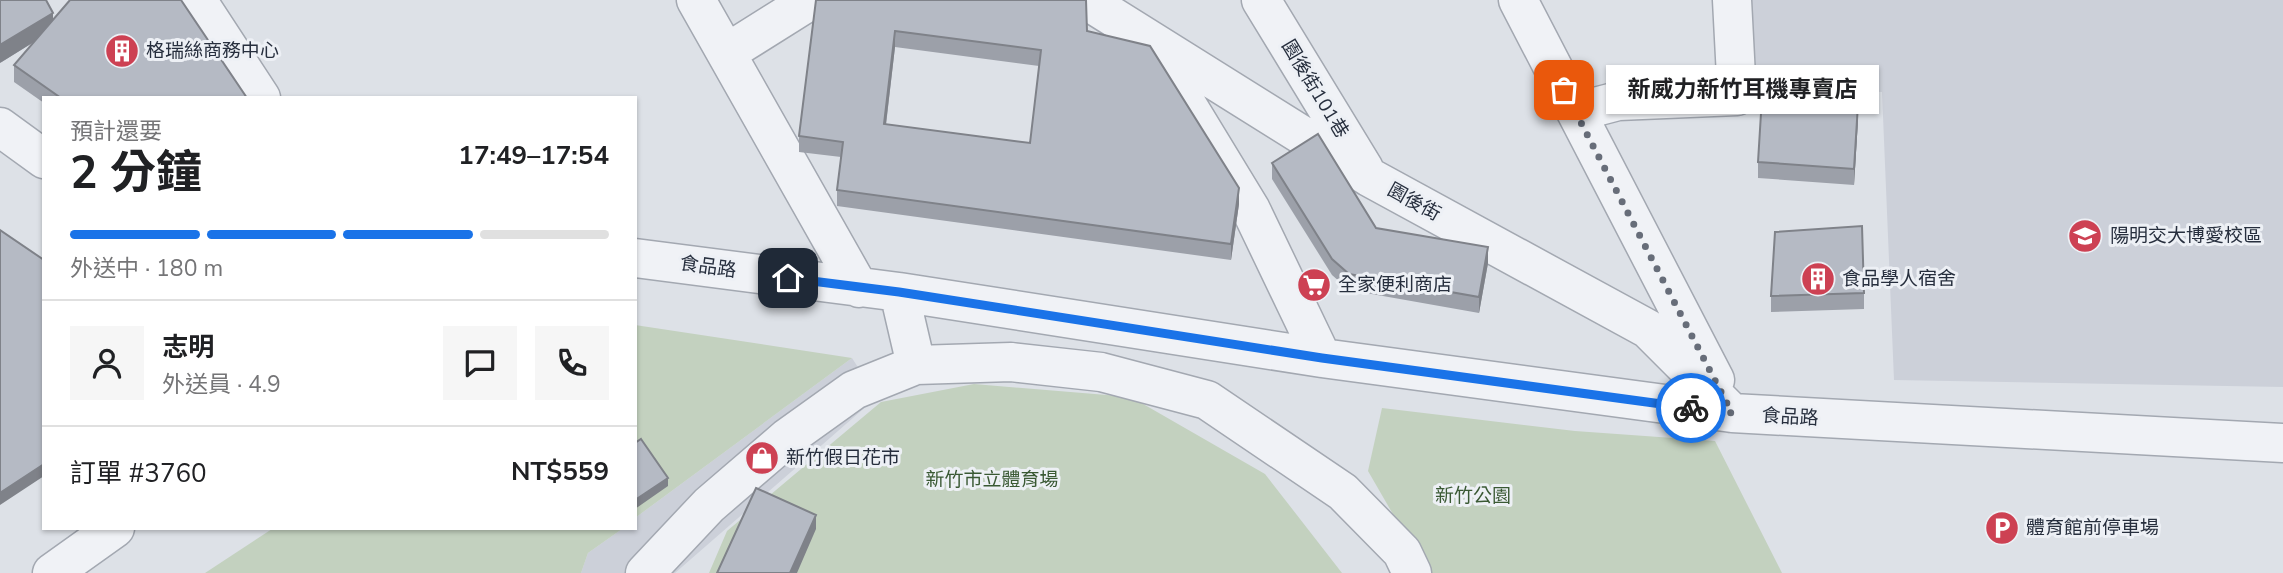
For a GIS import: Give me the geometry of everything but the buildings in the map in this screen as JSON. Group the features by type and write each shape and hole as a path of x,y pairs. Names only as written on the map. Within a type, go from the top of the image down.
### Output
{"street":[{"path":"197,0 260,96"},
{"path":"696,0 728,52 859,288"},
{"path":"728,52 811,0"},
{"name":"園後街","path":"1086,0 1369,177 1648,329 1732,413"},
{"path":"1124,0 1251,210 1322,358"},
{"name":"園後街101巷","path":"1261,0 1369,177"},
{"path":"1518,0 1732,413"},
{"path":"1576,112 1618,101 1737,96 1732,0"},
{"path":"0,127 42,158"},
{"name":"食品路","path":"637,258 899,292 1322,358 1732,413 2283,443"},
{"path":"899,292 916,365"},
{"path":"645,573 709,505 787,438 853,390 916,365 1011,362 1101,372 1207,400 1343,492 1402,552 1412,573"},
{"path":"52,573 112,530"}],"shaded area":[{"name":"陽明交大博愛校區","path":"1747,0 2283,0 2283,387 1894,380 1882,92 1749,87"},
{"name":"新竹假日花市","path":"852,358 877,397 675,573 581,573 588,553 621,530 637,530 637,517"}],"green space":[{"path":"637,325 852,358 637,517"},
{"name":"新竹市立體育場","path":"974,384 1131,397 1265,474 1342,573 709,573 727,531 881,402"},
{"name":"新竹公園","path":"1382,408 1575,431 1715,441 1782,573 1427,573 1368,471"},
{"path":"270,530 621,530 588,553 581,573 205,573"}],"way so far":[{"path":"1564,90 1732,413 1691,408"}],"place":[{"name":"格瑞絲商務中心","path":"122,51"},
{"name":"新威力新竹耳機專賣店","path":"1564,90"},
{"name":"陽明交大博愛校區","path":"2085,236"},
{"name":"食品學人宿舍","path":"1818,279"},
{"name":"全家便利商店","path":"1314,285"},
{"name":"新竹假日花市","path":"762,458"},
{"name":"體育館前停車場","path":"2002,528"}],"route":[{"path":"788,278 899,292 1322,358 1691,408"}]}
